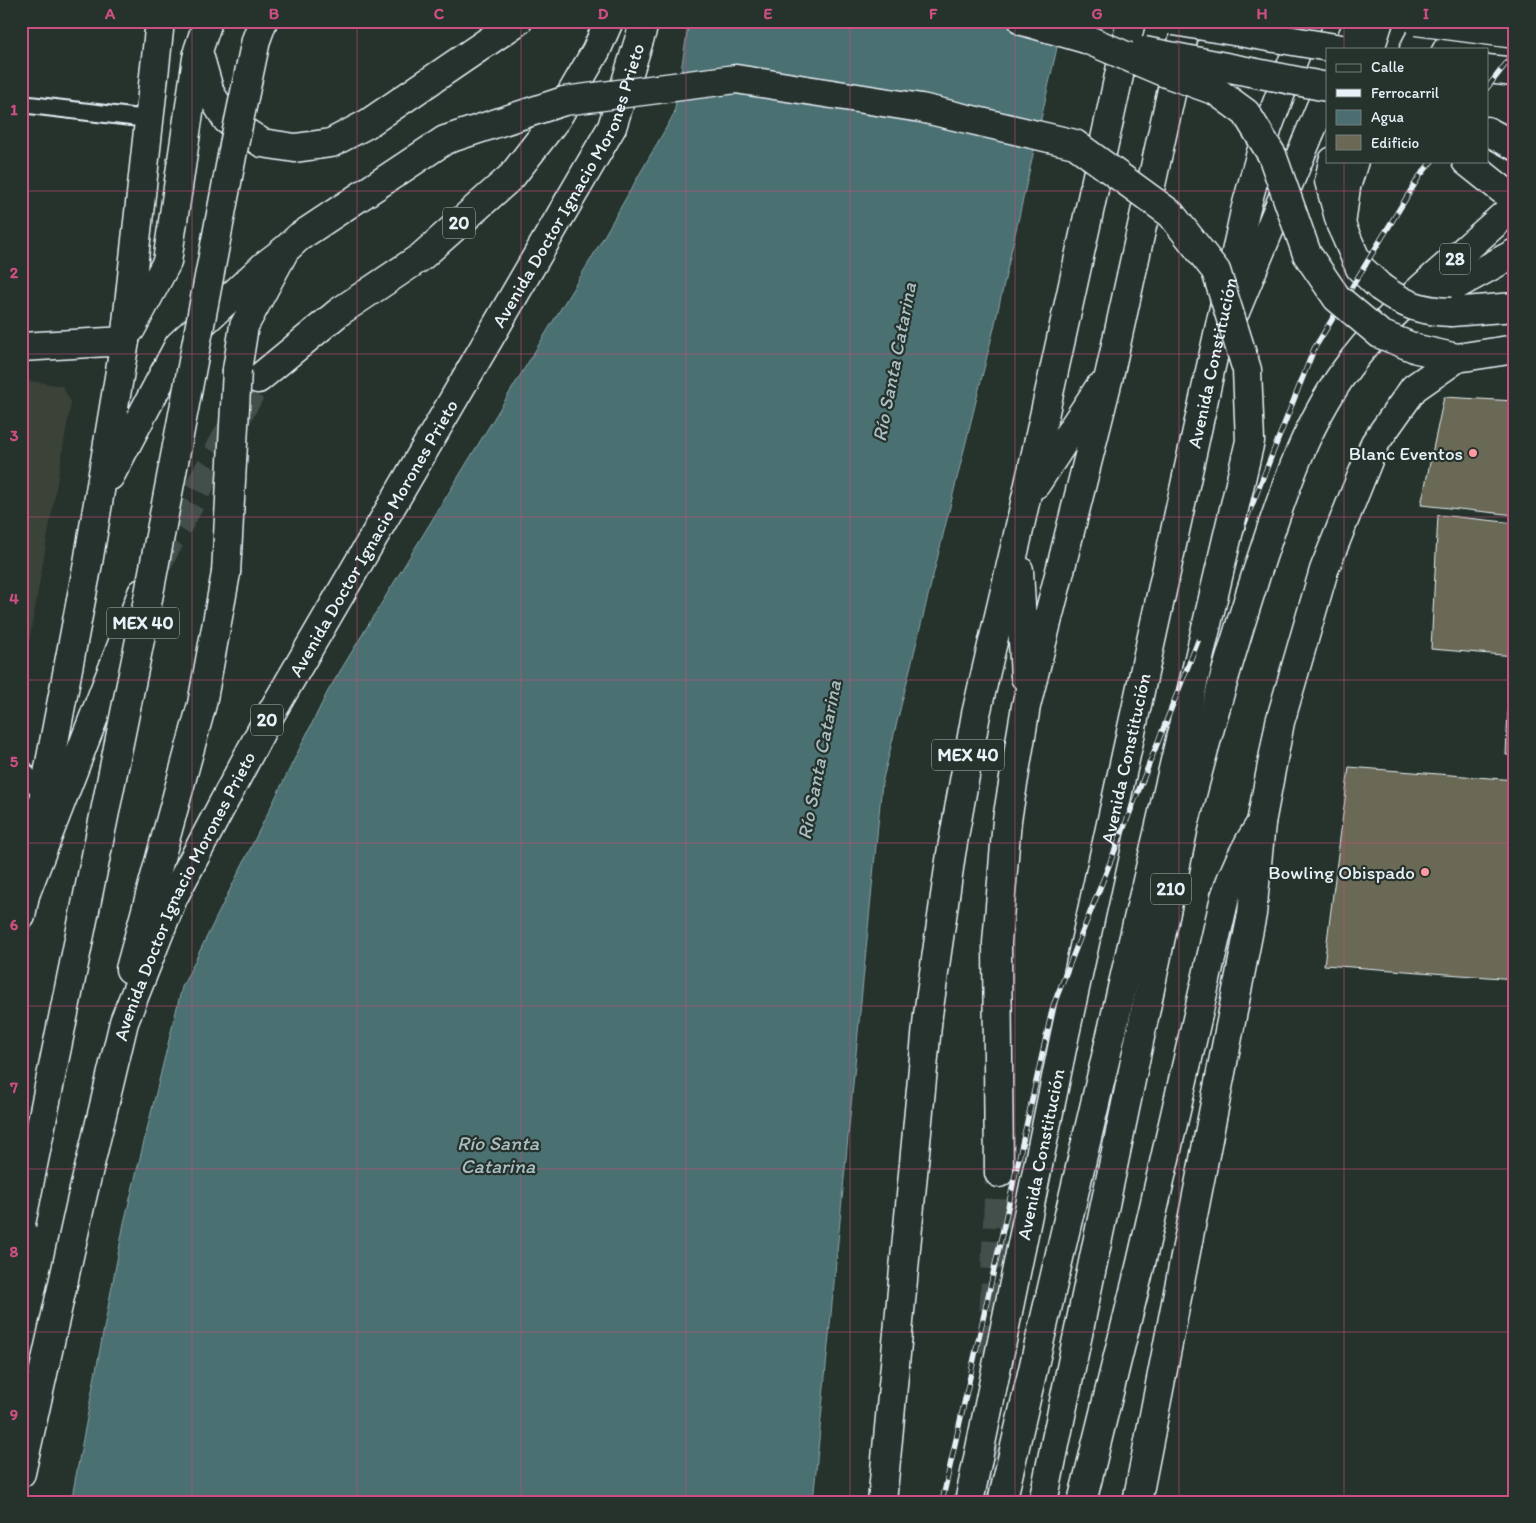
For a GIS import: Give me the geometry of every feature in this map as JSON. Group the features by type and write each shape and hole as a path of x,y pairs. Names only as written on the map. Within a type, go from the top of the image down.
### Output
{"main road":[{"path":"23,906 125,341 160,21"},
{"path":"125,341 167,262 198,50 208,21"},
{"name":"MEX 40","path":"21,1224 144,620 235,140 256,40 263,21"},
{"path":"198,50 210,93 227,120 262,143 295,148 330,143 367,124 518,21"},
{"name":"20","path":"248,374 421,257 512,176 557,118 596,51 609,21"},
{"name":"Avenida Doctor Ignacio Morones Prieto","path":"21,1473 81,1202 124,1022 173,898 266,722 612,128 646,21"},
{"path":"1023,21 1086,39 1326,87"},
{"name":"MEX 40","path":"882,1502 928,1015 951,854 976,714 1017,539 1131,21"},
{"path":"1174,21 1335,48"},
{"name":"Avenida Constitución","path":"998,1173 997,943 1007,820 1026,706 1110,372 1187,21"},
{"name":"Avenida Constitución","path":"969,1502 1065,1034 1160,608 1206,382 1245,211 1266,136 1302,32 1308,21"},
{"path":"1347,48 1359,21"},
{"path":"1370,48 1379,21"},
{"path":"1416,21 1515,34"},
{"path":"1415,48 1429,21"},
{"path":"1086,39 1166,73 1216,90 1246,113 1272,155 1307,254 1338,298 1380,334 1417,349 1457,358 1515,348"},
{"path":"1488,68 1515,72"},
{"path":"98,499 179,345 264,266 292,244 445,140 564,100 736,79 921,108 1075,144 1172,214 1216,271 1247,370 1250,441 1002,1502"},
{"path":"1206,382 1326,94"},
{"path":"1488,132 1515,146"},
{"path":"1333,162 1329,181 1341,225 1360,268 1380,287 1397,300 1416,308 1450,312 1515,307"},
{"path":"1341,225 1346,187 1354,162"},
{"path":"1467,162 1515,200"},
{"name":"28","path":"1395,312 1515,205"},
{"path":"124,1022 129,974 134,950 202,704 226,573 248,374 244,326 292,244"},
{"path":"1395,312 1453,287 1515,253"},
{"name":"210","path":"1043,1502 1184,826 1210,720 1278,508 1315,418 1353,360 1395,312"},
{"path":"21,347 125,341"},
{"path":"1137,1502 1252,914 1261,823 1280,722 1324,570 1375,443 1414,388 1457,358"},
{"path":"1026,497 1110,372"},
{"path":"1017,539 1026,706"},
{"path":"23,906 143,589"},
{"path":"1082,1502 1141,1263 1225,897 1232,873 1245,847 1261,823"}],"lane":[{"path":"21,104 148,119"},
{"path":"21,766 43,797"}],"shaded area":[{"path":"31,381 62,386 71,402 21,688 21,382"}],"water":[{"name":"Río Santa Catarina","path":"689,21 1063,21 994,328 882,783 813,1502 71,1502 124,1223 182,987 328,691 591,259 674,114"}],"building":[{"name":"Blanc Eventos","path":"1444,397 1515,401 1515,515 1421,505"},
{"path":"1438,515 1515,523 1515,656 1431,649"},
{"path":"1510,664 1515,664 1515,755 1506,755"},
{"name":"Bowling Obispado","path":"1349,767 1515,780 1515,979 1324,965"}],"tunnel":[{"path":"157,564 258,379"},
{"path":"992,1353 999,1173"},
{"path":"986,1502 988,1446"}],"railway":[{"path":"1488,87 1515,52"},
{"path":"942,1502 1053,1006 1314,349 1419,177 1431,162"}],"place":[{"name":"Blanc Eventos","path":"1473,453"},
{"name":"Bowling Obispado","path":"1425,872"}]}
